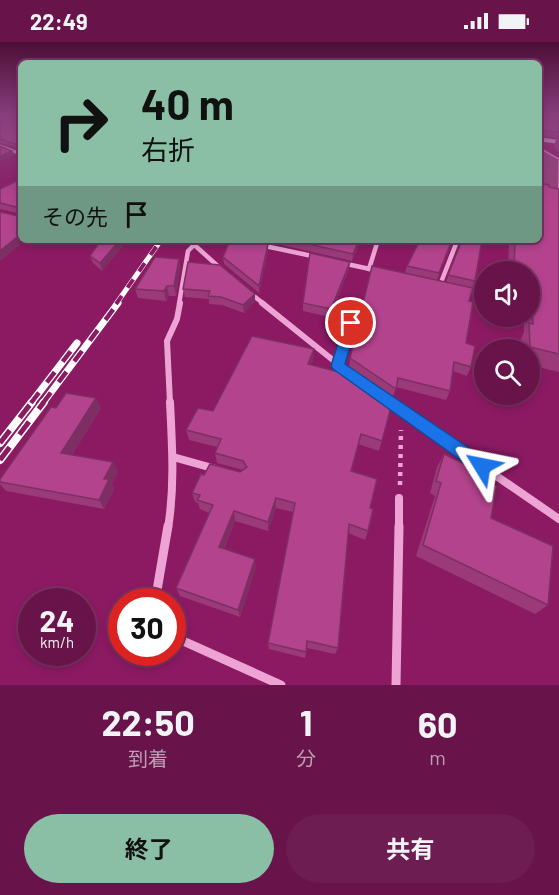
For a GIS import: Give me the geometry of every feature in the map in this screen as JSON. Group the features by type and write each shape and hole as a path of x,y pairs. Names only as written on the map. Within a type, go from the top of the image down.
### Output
{"street":[{"path":"0,146 18,155"},
{"path":"157,588 172,502 173,457 167,341 177,319 191,243 229,276"},
{"path":"252,243 322,258"},
{"path":"369,268 377,243"},
{"path":"440,285 456,244"},
{"path":"333,261 389,273"},
{"path":"429,283 450,287"},
{"path":"247,291 357,379"},
{"path":"338,366 357,302"},
{"path":"376,392 559,519"},
{"path":"173,457 230,473"},
{"path":"396,685 399,498"},
{"path":"186,642 281,685"}],"path":[{"path":"399,498 401,418 406,412"}],"shaded area":[{"path":"542,149 559,159 559,201 542,192"}],"building":[{"path":"0,146 12,151 0,156"},
{"path":"18,180 18,208 0,203 0,189"},
{"path":"542,184 559,189 559,354 540,349 540,339 530,339 529,327 540,327 540,261 514,261 515,243 542,243"},
{"path":"0,212 18,216 18,236 0,251"},
{"path":"99,243 117,243 100,263 90,256"},
{"path":"229,243 268,244 259,286 223,257"},
{"path":"304,243 358,243 353,254"},
{"path":"418,243 451,243 439,273 407,266"},
{"path":"461,243 481,243 478,261 474,261 474,281 448,275"},
{"path":"310,253 350,262 331,309 303,303"},
{"path":"155,257 179,259 174,286 167,286 164,291 135,289"},
{"path":"188,262 220,265 255,294 243,305 221,297 208,296 210,291 183,289"},
{"path":"372,266 473,288 469,301 473,302 466,343 474,346 471,367 454,362 450,391 398,378 396,389 350,358"},
{"path":"252,336 314,349 308,364 347,374 348,368 393,399 382,441 361,434 351,471 377,479 370,508 373,509 368,531 349,524 338,648 307,641 306,652 268,643 295,503 276,498 268,522 234,511 219,547 255,559 238,610 186,592 186,588 176,588 213,505 197,500 200,495 192,493 201,474 204,475 210,464 240,472 247,467 243,461 215,453 221,439 186,430 198,408 213,411"},
{"path":"66,393 96,398 61,453 113,462 104,479 109,479 99,500 0,482 51,407 56,408"},
{"path":"444,454 485,474 484,478 497,486 491,518 553,546 548,605 423,545 441,483 436,481"}],"railway":[{"path":"116,304 159,243"},
{"path":"43,403 118,303"},
{"path":"31,403 77,343"},
{"path":"0,443 32,402"},
{"path":"0,460 44,402"}],"route":[{"path":"351,323 338,366 482,466"}]}
